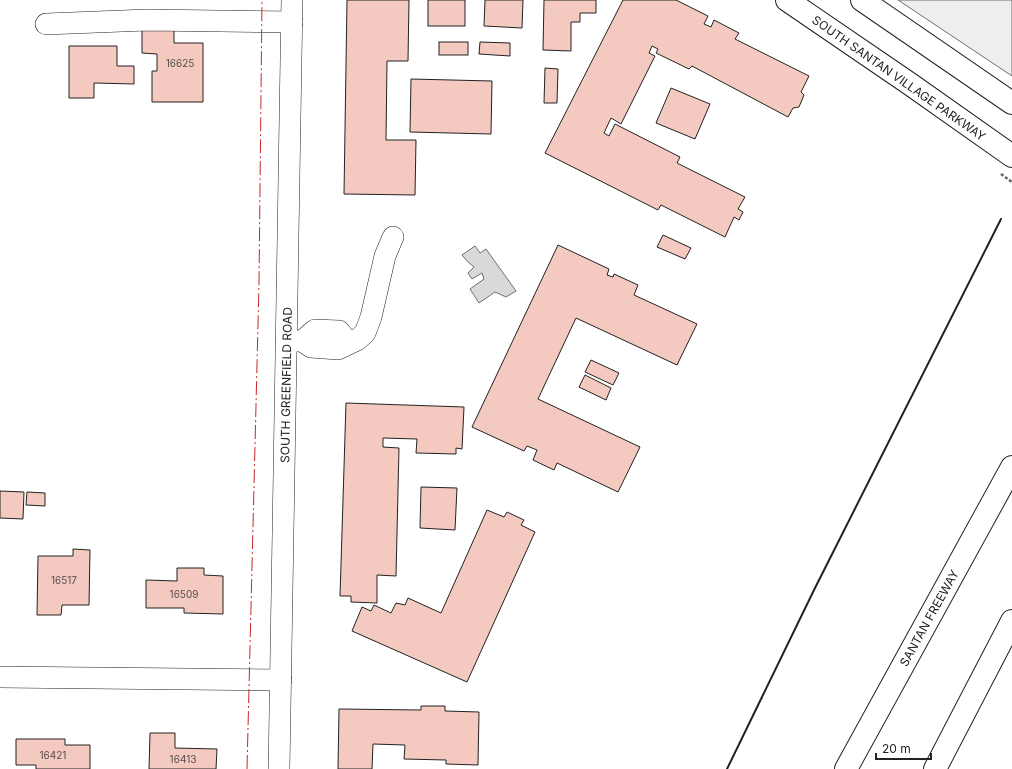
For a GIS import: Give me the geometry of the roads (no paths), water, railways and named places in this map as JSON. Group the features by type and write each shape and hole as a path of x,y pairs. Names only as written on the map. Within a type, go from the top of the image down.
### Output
{"main road":[{"name":"SOUTH SANTAN VILLAGE PARKWAY","path":"787,0 910,84 1005,164"},
{"path":"862,0 1012,103"},
{"name":"SANTAN FREEWAY","path":"846,769 1012,467"},
{"path":"935,769 1012,621"}],"street":[{"name":"SOUTH GREENFIELD ROAD","path":"279,769 281,680 295,341 292,0"},
{"path":"46,24 147,20 292,22"},
{"path":"295,341 314,330 339,331 349,343 357,340 364,333 372,317 385,256 393,238"},
{"path":"0,677 281,680"}]}
